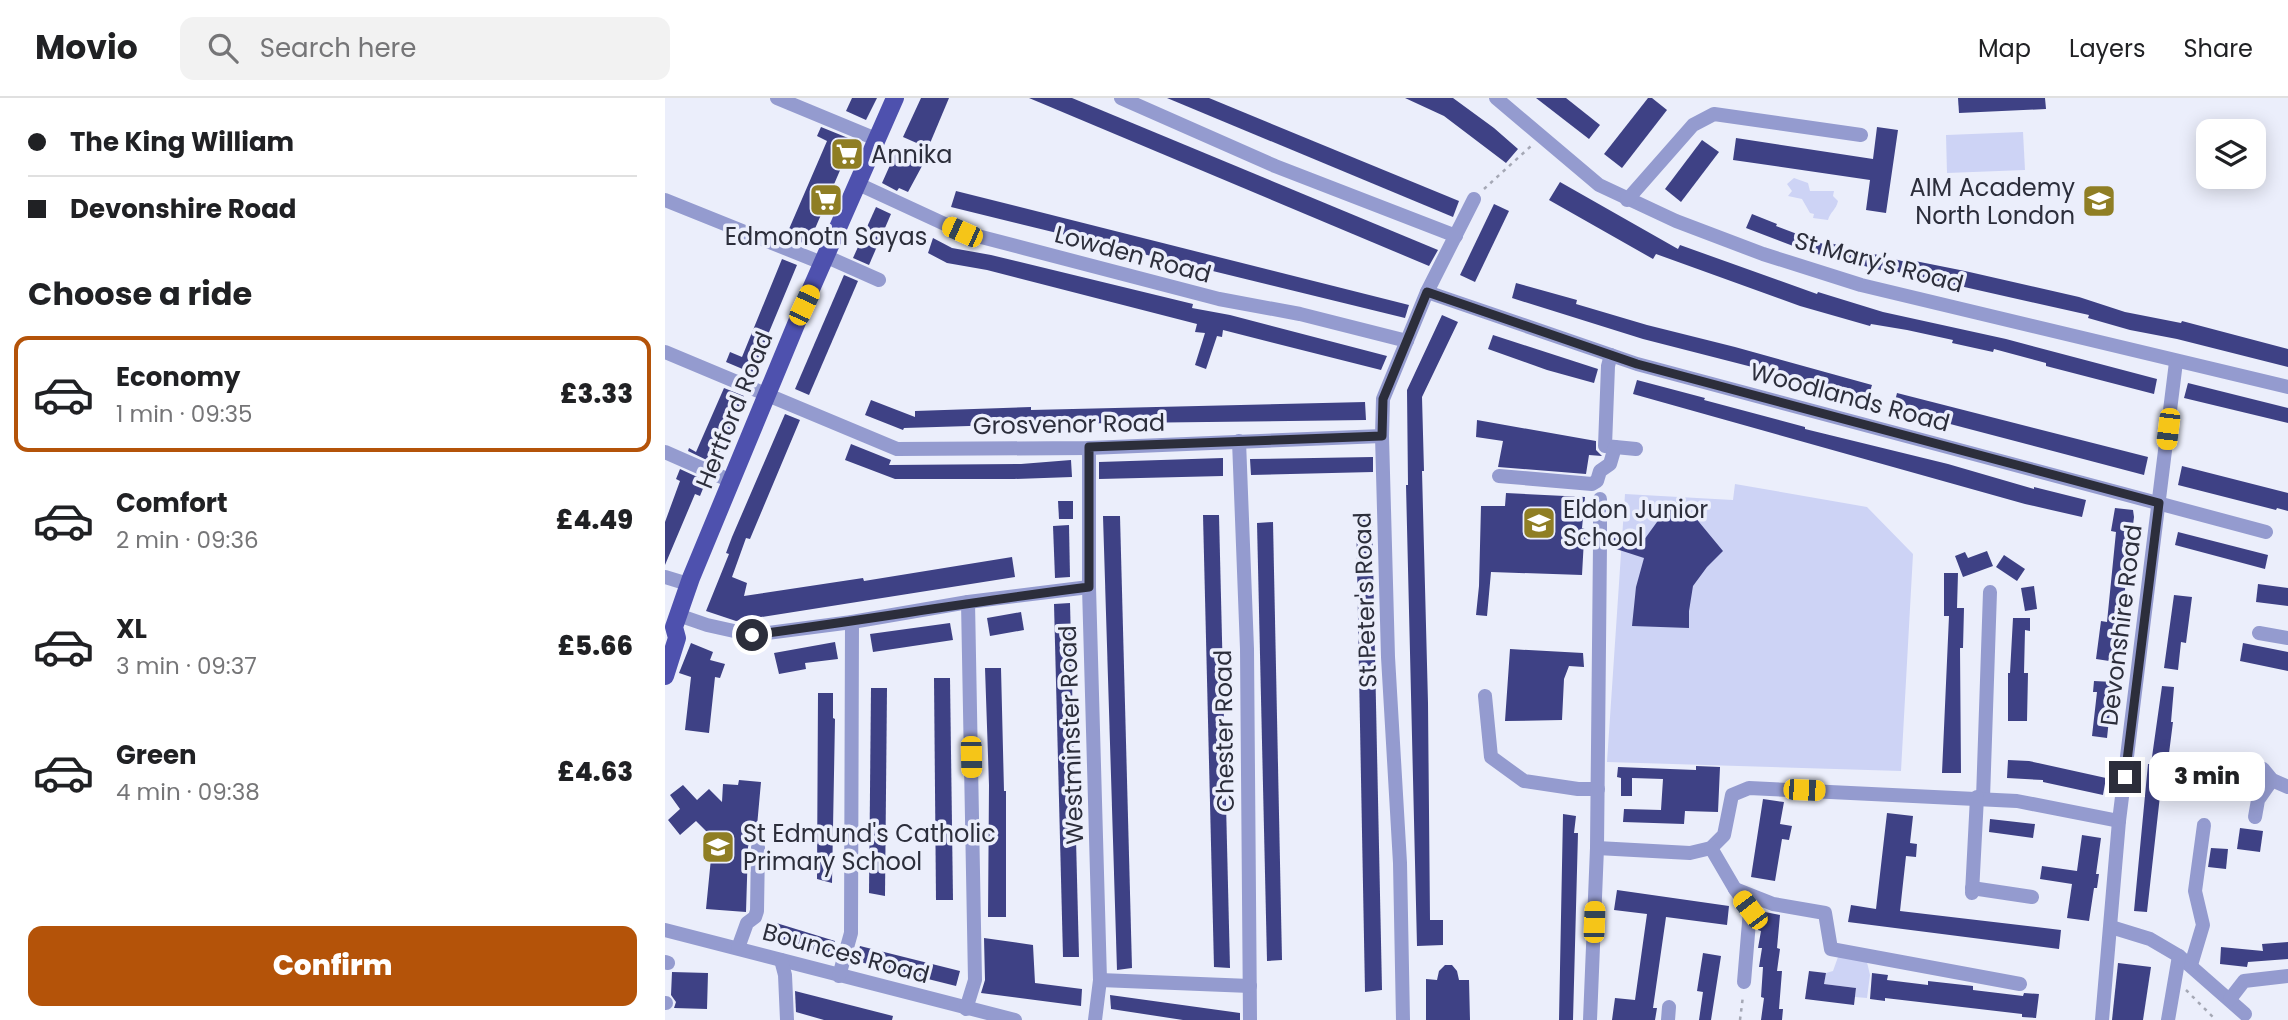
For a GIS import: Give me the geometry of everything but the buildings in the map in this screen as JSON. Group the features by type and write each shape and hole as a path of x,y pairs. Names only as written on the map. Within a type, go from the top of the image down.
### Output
{"main road":[{"name":"Hertford Road","path":"665,676 677,638 672,625 688,584 856,183 895,98"}],"street":[{"path":"777,98 876,139"},
{"path":"1121,98 1275,166 1456,236"},
{"name":"St Mary's Road","path":"1496,98 1540,138 1599,185 1626,200 1763,254 1861,285 2288,387"},
{"path":"1626,200 1693,125 1714,114 1861,135"},
{"name":"Lowden Road","path":"856,183 962,232 1219,299 1300,314 1407,341"},
{"name":"St Peter's Road","path":"1402,1020 1400,863 1388,657 1383,399 1427,292 1474,199"},
{"path":"665,200 879,280"},
{"name":"Woodlands Road","path":"1427,292 1611,355 2266,532"},
{"name":"Grosvenor Road","path":"665,352 897,449 1089,447 1382,436"},
{"path":"1611,355 1608,366 1605,446 1636,449"},
{"name":"Devonshire Road","path":"2102,1020 2119,821 2176,362"},
{"name":"Chester Road","path":"1239,441 1247,649 1249,1020"},
{"name":"Westminster Road","path":"1089,447 1089,587 1100,980 1094,1020"},
{"path":"1499,476 1592,484 1597,481 1599,471 1610,464 1615,447"},
{"path":"665,452 731,481"},
{"path":"1590,1020 1597,848 1600,499"},
{"path":"665,576 688,584"},
{"path":"672,625 717,628 752,635 852,622 968,602 1089,587"},
{"path":"1990,592 1980,797 1972,890 2032,897"},
{"path":"966,1009 975,980 968,602"},
{"path":"839,976 851,933 852,622"},
{"path":"2259,633 2288,638"},
{"path":"1485,696 1491,757 1524,781 1578,789 1598,789"},
{"path":"2255,817 2267,775 2288,787"},
{"path":"1597,848 1690,853 1711,848 1724,835 1732,795 1749,788 2017,800 2119,821"},
{"path":"2191,965 2203,925 2195,891 2204,825"},
{"path":"738,948 747,923 755,917 757,911 758,847"},
{"path":"1711,848 1750,910 1744,982"},
{"path":"1735,889 1773,904 1825,913 1831,949 2020,984"},
{"path":"2111,927 2150,939 2179,956 2245,1014"},
{"name":"Bounces Road","path":"665,930 1015,1020"},
{"path":"2168,1020 2179,956"},
{"path":"781,960 785,975 787,1020"},
{"path":"2230,999 2244,981 2288,975"},
{"path":"1100,980 1250,986"}],"path":[{"path":"1474,199 1540,138"},
{"path":"2174,979 2216,1020"},
{"path":"1740,1020 1744,982"}],"shaded area":[{"path":"2023,132 2025,170 1947,173 1946,135"},
{"path":"1794,178 1808,183 1810,191 1834,191 1833,196 1838,201 1828,220 1813,218 1814,214 1810,213 1802,199 1788,196 1792,191 1787,184"},
{"path":"1735,484 1867,507 1913,554 1901,771 1607,762 1625,494 1733,500"},
{"path":"1838,957 1866,958 1870,975 1867,998 1855,997 1856,988 1824,984 1826,973 1833,971"}],"place":[{"name":"Annika","path":"847,154"},
{"name":"Edmonotn Sayas","path":"826,200"},
{"name":"AIM Academy North London","path":"2099,201"},
{"name":"Eldon Junior School","path":"1539,523"},
{"name":"St Edmund's Catholic Primary School","path":"718,847"}],"route":[{"path":"752,635 852,622 968,602 1089,587 1089,447 1382,436 1383,399 1427,292 1637,364 2159,503 2125,777"}]}
